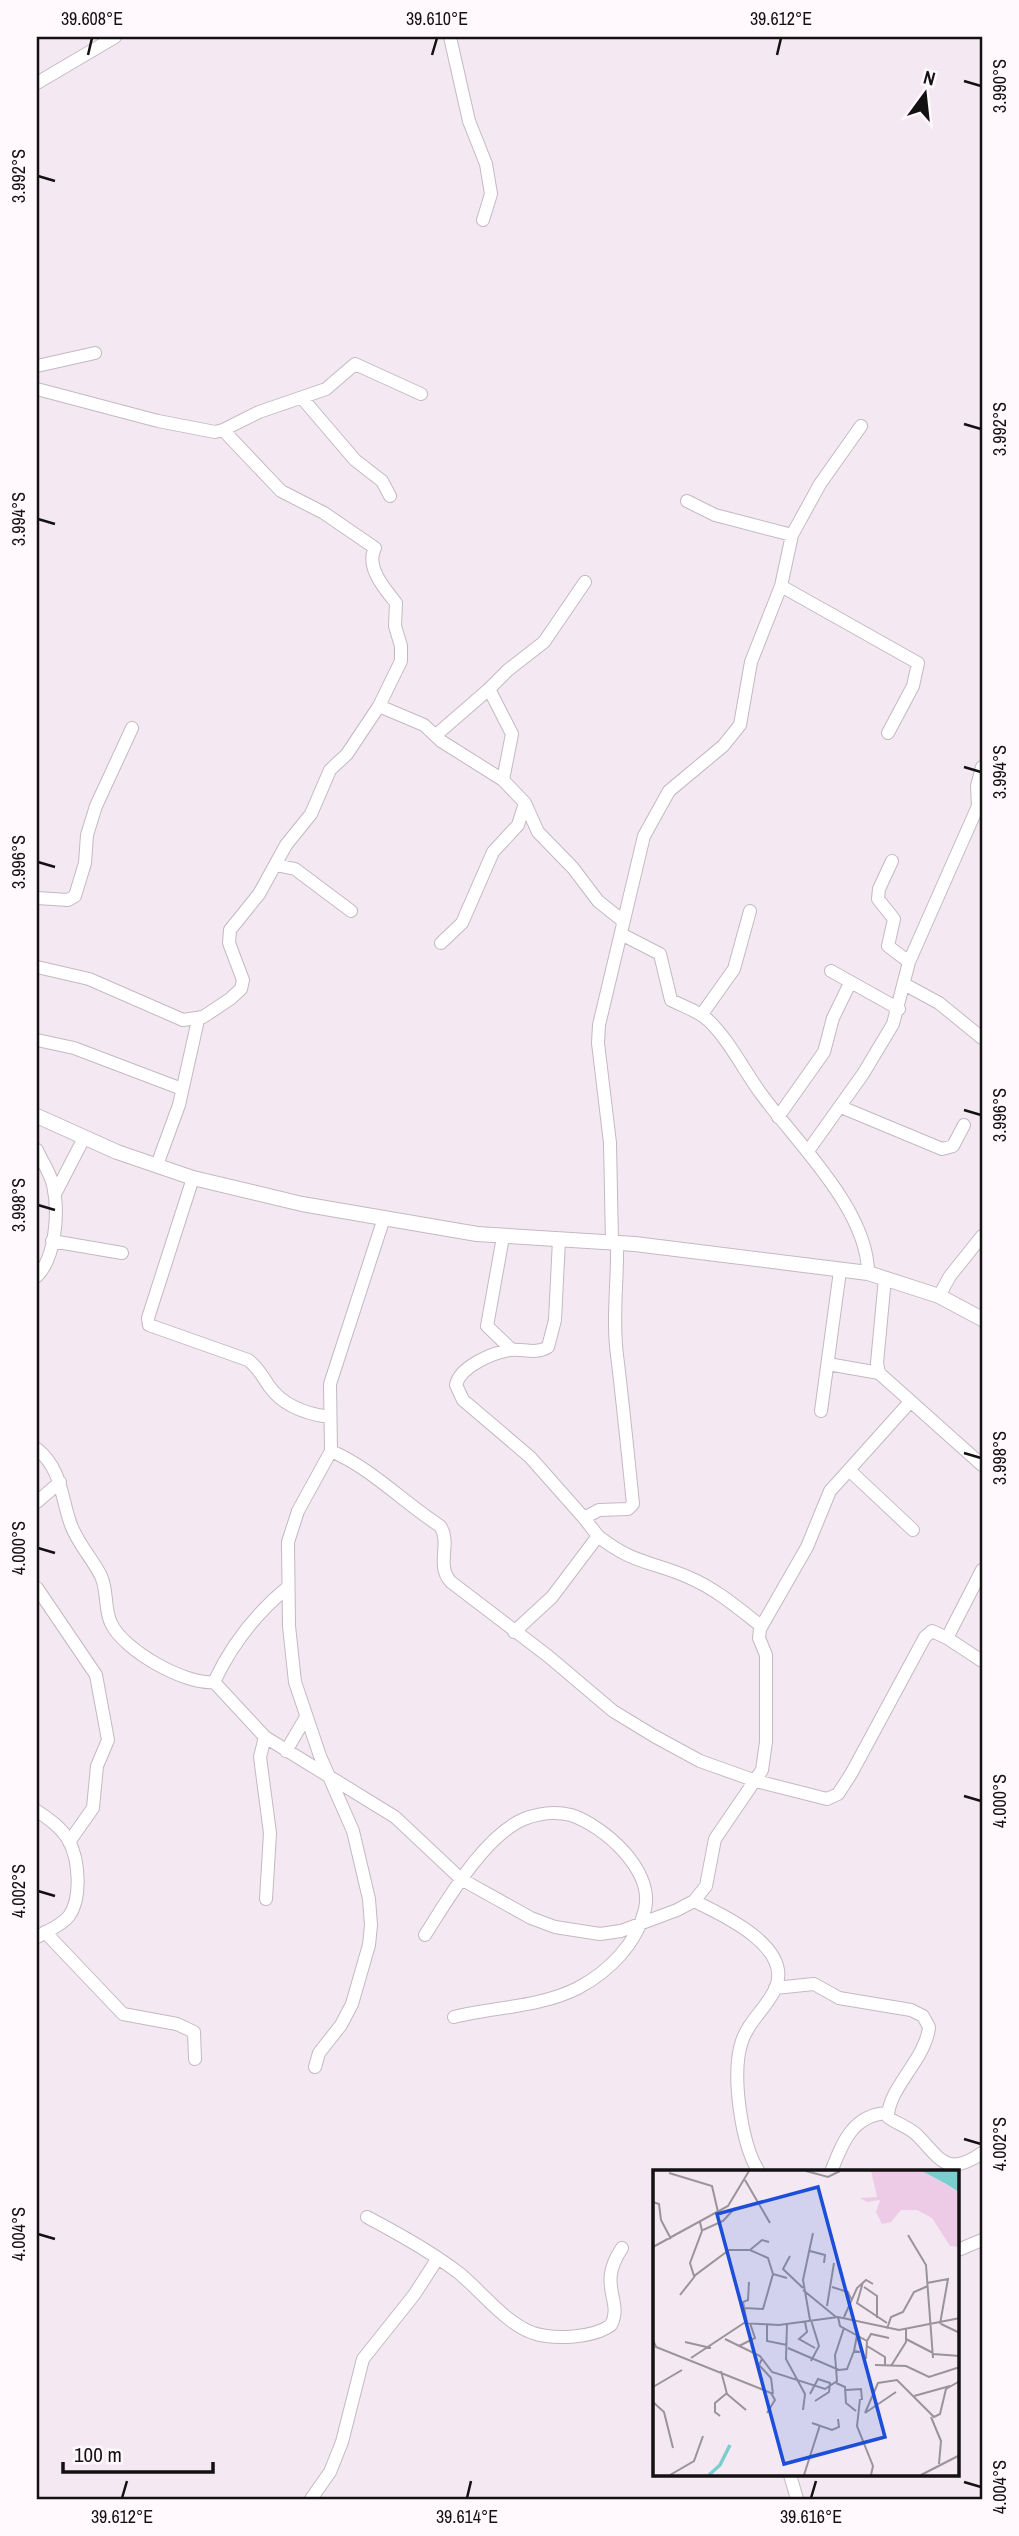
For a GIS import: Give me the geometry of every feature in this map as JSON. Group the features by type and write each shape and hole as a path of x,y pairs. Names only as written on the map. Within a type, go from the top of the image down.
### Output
{"street":[{"path":"37,83 115,37"},
{"path":"450,37 469,121 486,164 491,194 483,220"},
{"path":"37,366 95,353"},
{"path":"37,389 173,424 223,430 259,412 326,388 355,364 421,394"},
{"path":"302,398 355,460 382,481 390,496"},
{"path":"584,1518 599,1510 628,1509 633,1504 617,1356 610,1143 598,1043 601,1014 642,841 661,803 677,784 729,740 740,725 751,663 781,586 792,535 820,484 861,426"},
{"path":"37,967 97,982 183,1020 198,1020 230,999 243,985 242,972 228,934 259,894 286,845 313,810 330,770 347,754 379,706 399,667 401,646 396,626 396,603 384,589 373,566 375,548 324,513 281,491 223,430"},
{"path":"687,501 715,515 792,535"},
{"path":"436,735 508,670 544,642 585,582"},
{"path":"781,586 918,663 913,686 888,733"},
{"path":"489,689 512,734 503,780"},
{"path":"379,706 424,725 503,780 526,803 536,829 573,867 622,928 660,954 669,997 702,1014 715,1027 778,1117 808,1151 844,1202 866,1254 868,1273"},
{"path":"37,898 68,900 75,896 85,863 87,835 96,806 132,728"},
{"path":"808,1151 874,1057 899,1009 909,962 978,806 982,766"},
{"path":"441,943 462,923 497,844 518,825 526,803"},
{"path":"518,825 536,829"},
{"path":"892,861 879,889 878,899 894,919 887,946 909,962"},
{"path":"276,865 295,869 351,911"},
{"path":"702,1014 734,969 750,911"},
{"path":"831,971 899,1009"},
{"path":"778,1117 824,1052 833,1018 850,983"},
{"path":"904,984 939,1003 982,1038"},
{"path":"157,1165 182,1090 198,1020"},
{"path":"37,1040 74,1048 182,1090"},
{"path":"841,1107 945,1149 953,1146 964,1125"},
{"path":"37,1116 84,1138 193,1178 302,1204 503,1237 614,1242 868,1273 939,1296 982,1318"},
{"path":"55,1194 84,1138"},
{"path":"37,1150 55,1194 48,1263 37,1276"},
{"path":"193,1178 165,1258 148,1318 149,1325 248,1360 257,1367 281,1399 307,1413 329,1417"},
{"path":"315,2067 319,2053 341,2025 352,2004 372,1925 369,1899 353,1831 329,1777 295,1682 288,1587 288,1542 294,1522 331,1451 330,1384 384,1218"},
{"path":"939,1296 950,1276 982,1236"},
{"path":"503,1237 487,1326 512,1350"},
{"path":"559,1240 555,1320 550,1344 540,1351 512,1350 491,1356 464,1371 457,1380 458,1391 473,1409 530,1457 598,1536 633,1560 684,1575 723,1594 761,1626"},
{"path":"52,1241 122,1253"},
{"path":"821,1411 840,1271"},
{"path":"886,1278 877,1363 879,1373 909,1403 982,1465"},
{"path":"828,1364 879,1373"},
{"path":"37,1449 46,1456 60,1482 72,1528 100,1576 107,1613 116,1633 166,1669 196,1682 214,1682 265,1737 395,1817 461,1879 498,1902 555,1927 600,1934 638,1925 694,1901 710,1877 715,1839 762,1770 766,1742 766,1655 758,1633 807,1547 830,1491 909,1403"},
{"path":"331,1451 359,1464 402,1501 440,1526 444,1532 443,1568 447,1578 623,1717 701,1761 756,1781 827,1799 835,1796 851,1774 928,1632 947,1638 982,1661"},
{"path":"849,1470 913,1530"},
{"path":"37,1502 60,1482"},
{"path":"514,1632 552,1597 598,1536"},
{"path":"947,1638 982,1570"},
{"path":"214,1682 232,1649 251,1624 288,1587"},
{"path":"37,1588 96,1675 108,1740 97,1766 93,1808 69,1842"},
{"path":"286,1751 306,1717"},
{"path":"265,1737 260,1757 270,1833 266,1899"},
{"path":"37,1811 51,1821 69,1842 75,1861 76,1898 67,1919 41,1935 123,2014 177,2024 194,2032 195,2059"},
{"path":"425,1935 467,1869 520,1821 538,1813 572,1816 603,1833 631,1862 643,1881 646,1908 631,1941 608,1968 561,1996 454,2017"},
{"path":"694,1901 722,1914 760,1940 775,1962 775,1988 752,2019 742,2040 736,2063 747,2139 758,2170"},
{"path":"775,1988 809,1983 839,1998 900,2006 923,2016 929,2027 927,2039 887,2113 868,2118 849,2131 832,2170"},
{"path":"887,2113 890,2120 914,2132 946,2168 966,2162 982,2153"},
{"path":"368,2217 438,2258 527,2330 544,2335 573,2336 604,2330 611,2325 614,2309 610,2268 622,2248"},
{"path":"960,2249 982,2240"},
{"path":"311,2499 330,2472 342,2442 363,2359 414,2295 438,2258"},
{"path":"790,2476 797,2499"}]}
